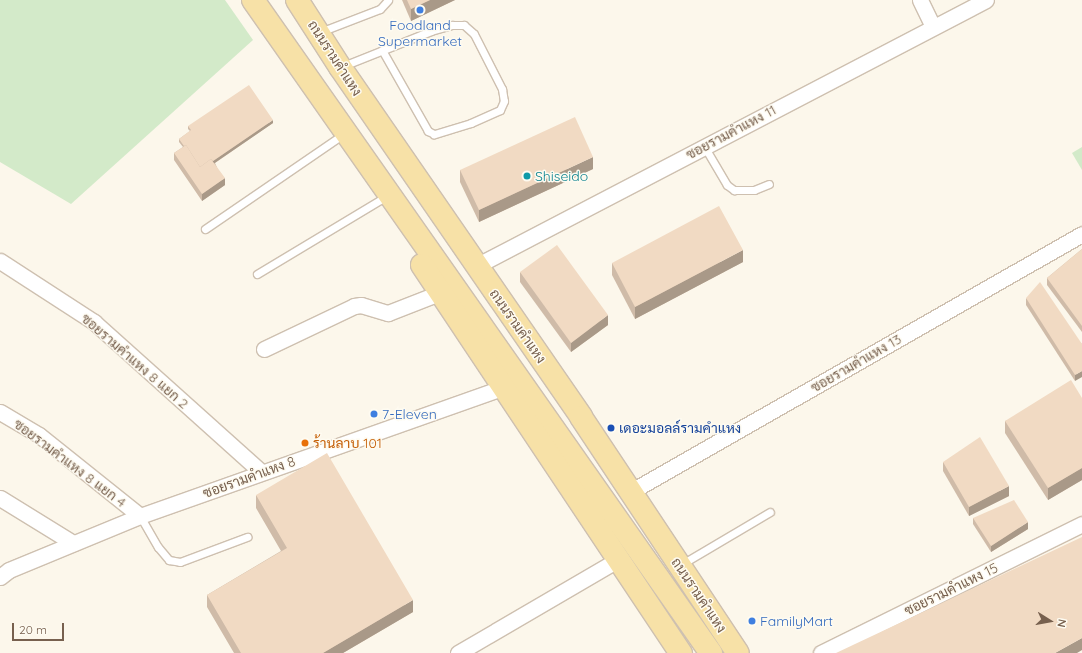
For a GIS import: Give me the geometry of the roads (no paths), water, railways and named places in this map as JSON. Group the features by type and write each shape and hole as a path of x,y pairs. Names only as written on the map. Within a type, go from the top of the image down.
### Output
{"main road":[{"name":"ถนนรามคำแหง","path":"253,0 711,653"},
{"name":"ถนนรามคำแหง","path":"297,0 340,67 738,653"},
{"name":"ถนนรามคำแหง","path":"350,140 382,199 439,293 681,653"}],"street":[{"path":"920,0 933,26"},
{"name":"ซอยรามคำแหง 11","path":"476,266 933,26 986,0"},
{"name":"ซอยรามคำแหง 13","path":"630,492 1082,234"},
{"name":"ซอยรามคำแหง 8 แยก 2","path":"0,261 94,322 261,472"},
{"path":"264,349 354,306 361,305 388,313 439,293"},
{"name":"ซอยรามคำแหง 8","path":"0,577 9,570 140,516 502,388"},
{"name":"ซอยรามคำแหง 8 แยก 4","path":"0,412 39,435 140,516"},
{"path":"0,498 73,543"},
{"name":"ซอยรามคำแหง 15","path":"821,653 1082,524"},
{"path":"458,653 619,559"}],"lane":[{"path":"318,33 380,9 388,0"},
{"path":"340,67 382,50 431,31 452,25 464,25 474,34 502,89 504,101 500,110 471,123 434,134 428,130 382,50"},
{"path":"205,229 350,140"},
{"path":"704,146 727,186 734,190 748,191 769,184"},
{"path":"257,274 382,199"},
{"path":"680,566 770,512"},
{"path":"140,516 158,547 169,560 180,562 247,537"}],"place":[{"name":"Foodland Supermarket","path":"420,10"},
{"name":"Shiseido","path":"527,176"},
{"name":"7-Eleven","path":"374,414"},
{"name":"เดอะมอลล์รามคำแหง","path":"611,428"},
{"name":"ร้านลาบ 101","path":"305,443"},
{"name":"FamilyMart","path":"752,621"}]}
